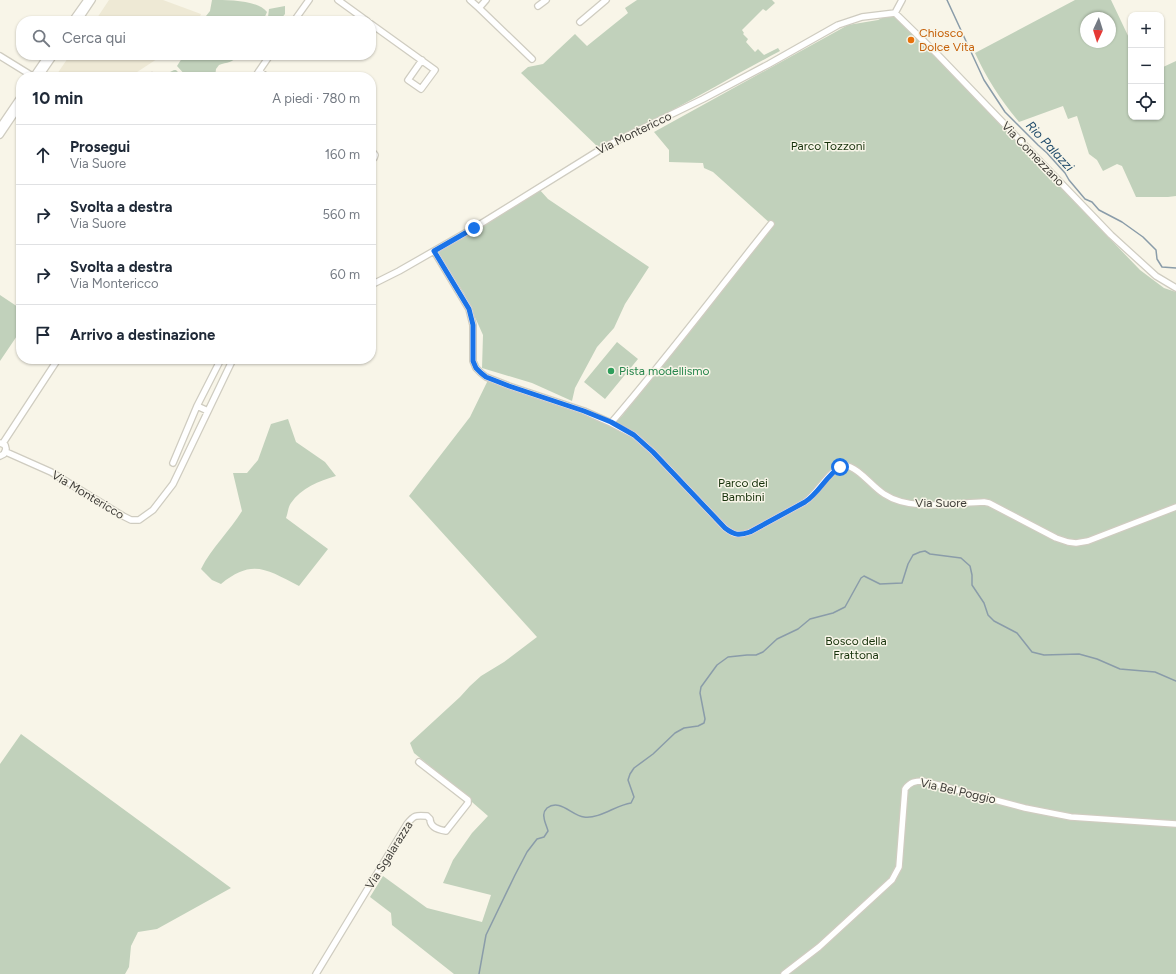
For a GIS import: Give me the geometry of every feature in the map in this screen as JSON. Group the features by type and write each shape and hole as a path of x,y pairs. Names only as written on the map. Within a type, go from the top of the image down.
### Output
{"street":[{"path":"76,16 87,0"},
{"path":"81,16 92,0"},
{"path":"298,16 310,0"},
{"path":"338,0 360,16"},
{"path":"470,0 532,59"},
{"path":"479,8 486,0"},
{"path":"538,6 546,0"},
{"path":"580,22 606,0"},
{"path":"895,13 902,0"},
{"name":"Via Montericco","path":"376,282 474,228 606,146 703,99 838,25 862,17 895,13"},
{"name":"Via Comezzano","path":"895,13 937,54 1111,235 1156,276 1176,288"},
{"path":"376,28 422,60 435,70 421,89 408,80 422,60"},
{"path":"0,56 26,72"},
{"path":"37,72 45,60"},
{"path":"42,72 51,60"},
{"path":"259,71 267,60"},
{"path":"0,127 16,103"},
{"path":"0,134 16,111"},
{"path":"611,422 694,322 730,274 771,224"},
{"name":"Via Suore","path":"434,251 469,309 473,325 473,361 476,368 481,373 492,380 568,405 611,422 634,435 645,444 725,528 737,535 744,535 805,502 811,498 837,469 844,465 856,470 884,494 893,499 912,504 928,505 989,503 1056,538 1072,542 1088,541 1176,507"},
{"path":"0,456 6,452 6,447 1,443 55,364"},
{"path":"173,463 197,406 218,364"},
{"name":"Via Montericco","path":"6,452 51,472 123,516 131,520 139,520 153,510 173,484 231,364"},
{"path":"197,406 208,411"},
{"name":"Via Sgalarazza","path":"316,974 407,824 413,817 419,815 427,816 433,827 446,831 468,803 468,800 419,762"},
{"name":"Via Bel Poggio","path":"784,974 819,947 892,880 899,867 905,789 914,781 923,781 1025,808 1071,817 1176,824"}],"shaded area":[{"path":"109,0 163,0 201,14 200,16 98,16"},
{"path":"67,60 155,60 137,72 58,72"}],"green space":[{"path":"212,0 250,3 263,8 267,12 265,16 206,16 210,11"},
{"path":"637,0 772,0 775,3 766,11 763,9 742,30 744,33 743,34 748,39 746,42 755,52 758,49 764,55 778,48 780,51 667,113 615,138 600,149 521,73 528,67 543,64 575,34 587,46 628,13 625,8"},
{"path":"1075,0 1111,0 1128,36 1128,120 1164,120 1164,67 1176,61 1176,196 1136,197 1122,166 1117,164 1103,171 1097,160 1089,154 1077,116 1068,119 1063,106 1019,122 994,89 975,53"},
{"path":"285,6 285,14 283,16 268,16 269,9"},
{"name":"Bosco della Frattona","path":"894,14 1014,135 1066,193 1140,270 1164,288 1176,292 1176,974 454,974 392,925 391,913 370,897 383,876 427,908 482,922 491,895 443,883 453,860 472,833 488,816 414,753 410,743 481,676 504,662 537,637 409,496 470,417 489,378 613,424 622,416 771,224 713,172 704,168 703,163 669,162 669,150 654,132 848,25 878,20 886,16 892,17"},
{"path":"181,60 233,60 219,65 216,72 182,72 177,66"},
{"path":"539,189 548,199 649,267 625,304 614,328 597,347 575,388 572,401 532,383 482,368 483,335 464,293 434,249"},
{"path":"0,295 16,306 16,337 0,361"},
{"name":"Pista modellismo","path":"617,342 638,359 605,399 584,382"},
{"path":"288,419 296,442 325,462 336,476 323,480 300,493 290,505 286,518 328,549 299,586 269,571 260,569 242,571 221,584 212,580 201,569 205,561 242,511 233,473 247,473 258,460 271,424"},
{"path":"21,734 231,888 157,929 138,932 131,946 129,967 125,974 0,974 0,764"}],"waterway":[{"name":"Rio Palazzi","path":"947,0 984,80 1005,112 1047,153 1085,199 1092,202 1099,210 1122,222 1143,237 1156,250 1157,259 1162,267 1176,268"},
{"path":"479,974 486,935 527,852 537,839 544,837 548,831 544,820 544,812 547,808 552,805 557,805 566,808 579,816 590,817 631,803 634,797 628,780 634,768 653,754 675,733 684,728 698,726 704,723 705,719 700,693 701,687 717,665 728,657 756,655 763,652 777,639 798,629 810,619 833,613 845,607 861,578 864,576 880,584 902,583 908,564 913,555 920,552 925,551 930,554 961,558 970,566 972,585 984,603 988,615 994,621 1017,633 1032,652 1044,655 1079,654 1097,659 1120,669 1155,672 1176,681"}],"place":[{"name":"Chiosco Dolce Vita","path":"911,40"},
{"name":"Pista modellismo","path":"611,371"}],"route":[{"path":"474,228 434,251 469,309 473,325 473,361 476,368 486,377 584,411 611,422 634,435 653,452 725,528 735,535 744,535 805,502 811,498 832,473 840,467"}],"park label":[{"name":"Parco Tozzoni","path":"828,146"},
{"name":"Parco dei Bambini","path":"743,490"}]}
